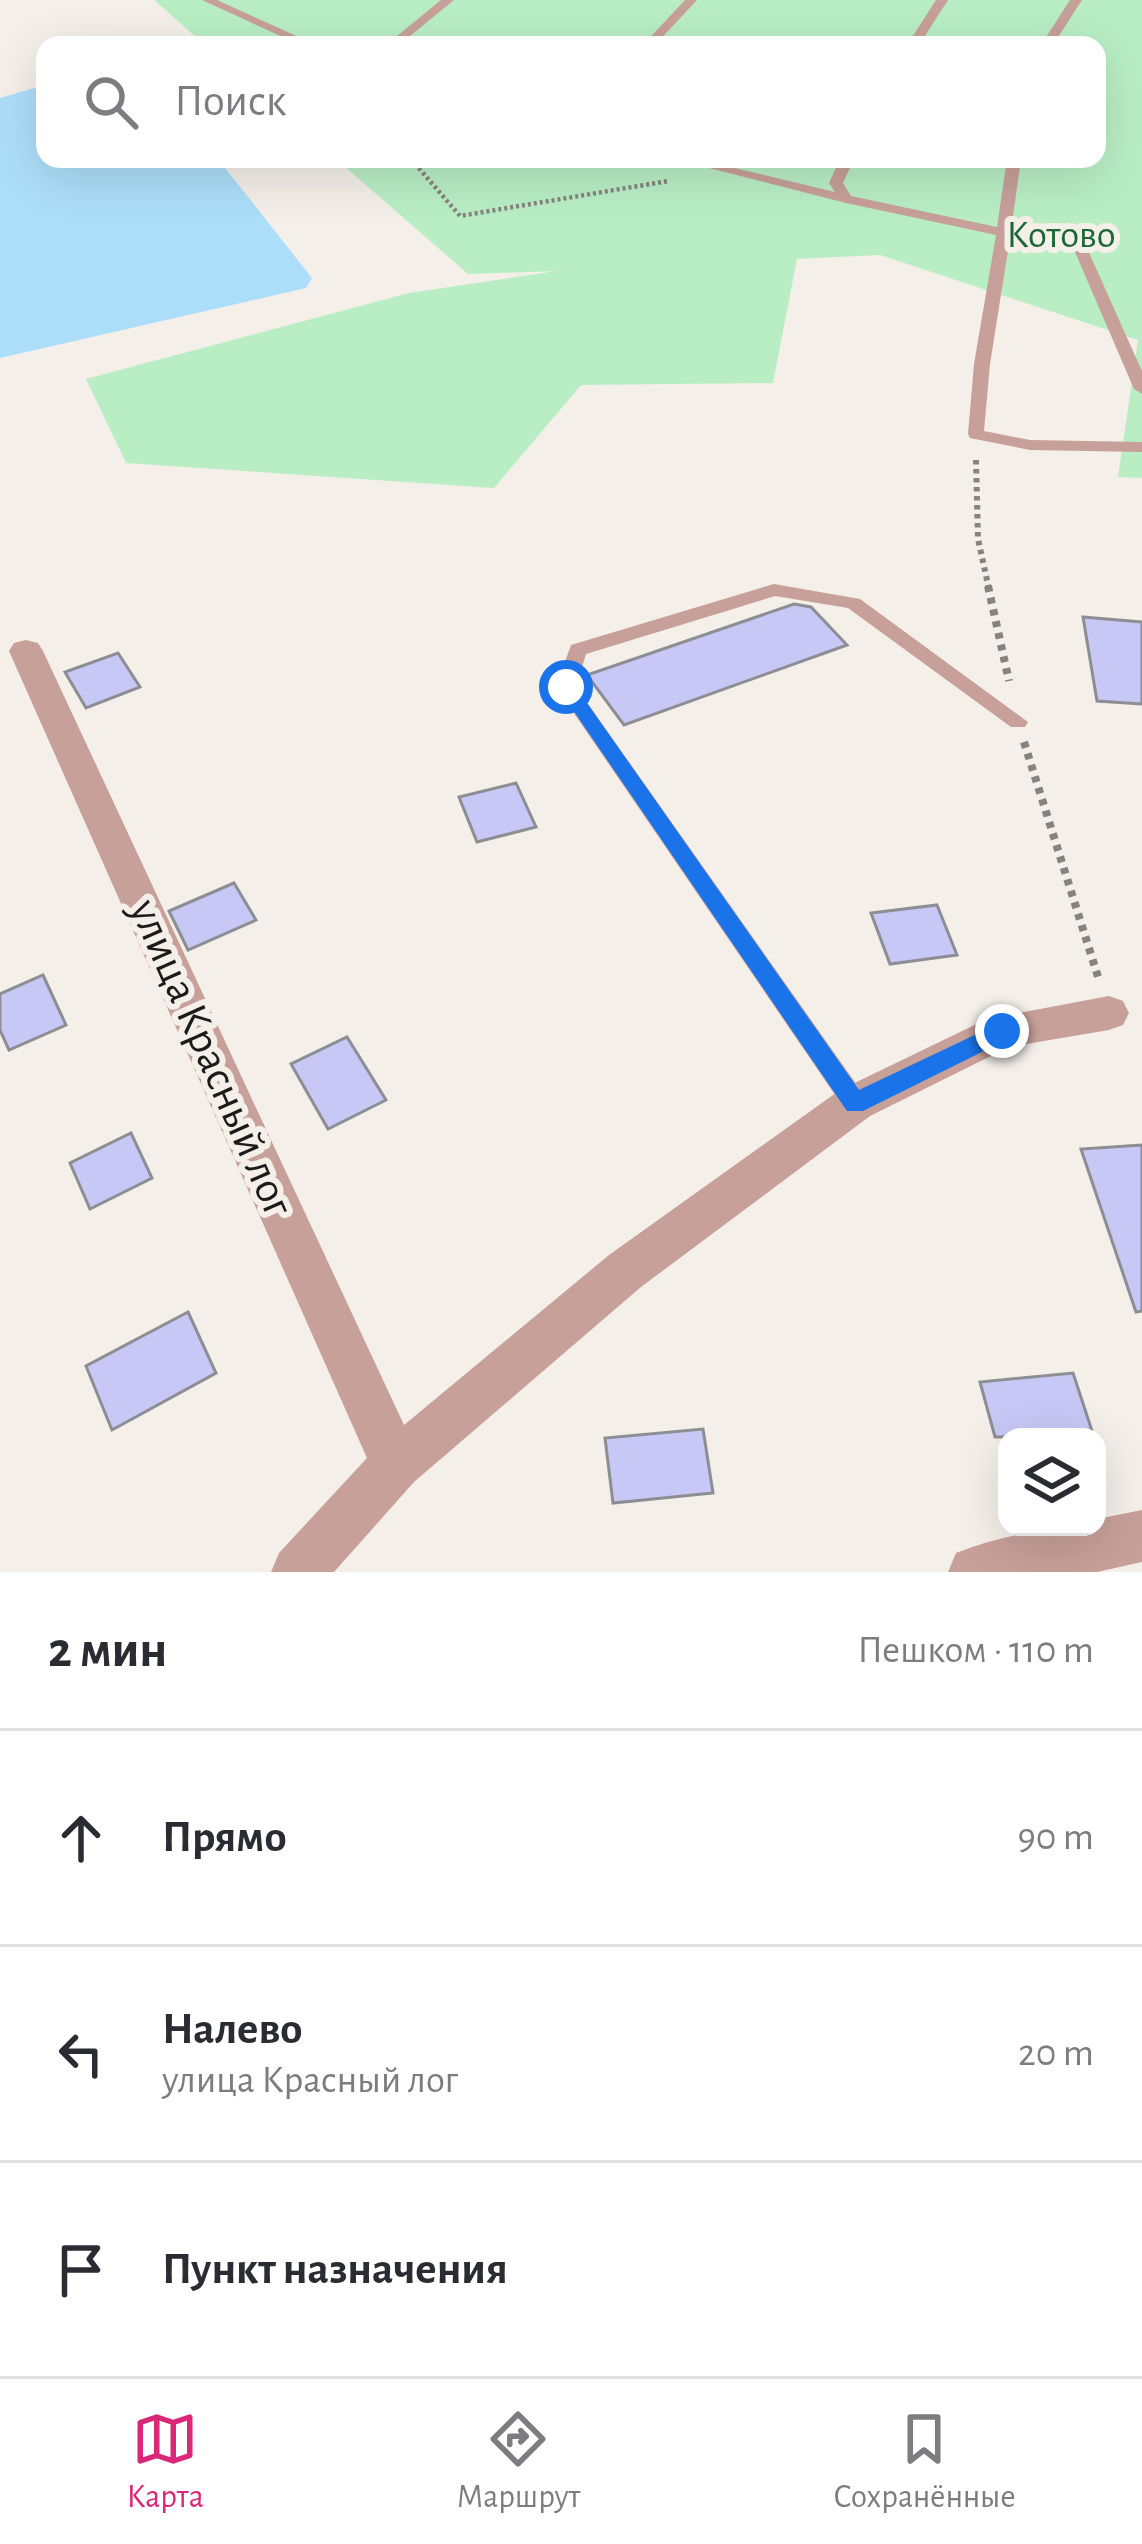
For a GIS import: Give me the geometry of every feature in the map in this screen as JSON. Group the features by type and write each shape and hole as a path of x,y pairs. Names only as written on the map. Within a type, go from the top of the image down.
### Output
{"street":[{"name":"улица Красный лог","path":"26,651 396,1464"},
{"path":"298,1572 396,1464 625,1271 855,1103 1002,1031 1109,1013"},
{"path":"975,1572 1142,1536"}],"lane":[{"path":"208,0 290,36"},
{"path":"403,36 448,0"},
{"path":"658,36 691,0"},
{"path":"919,36 942,0"},
{"path":"1053,36 1076,0"},
{"path":"720,168 1081,249 1142,389"},
{"path":"843,168 836,183 846,199"},
{"path":"1013,168 1006,232 984,330 976,434 1030,445 1142,448"},
{"path":"855,1103 566,687 578,650 774,590 853,603 1018,722"}],"path":[{"path":"419,168 460,216 733,171"}],"green space":[{"name":"Котово","path":"154,0 1142,0 1142,478 1118,477 1138,340 880,255 797,259 773,383 581,385 494,488 126,463 86,379 409,293 556,271 468,274 346,168 1106,168 1106,36 195,36"}],"water":[{"path":"36,88 36,168 225,168 312,278 306,288 0,358 0,98"}],"building":[{"path":"794,604 811,607 847,645 624,725 587,675"},
{"path":"1083,617 1142,622 1142,704 1097,701"},
{"path":"118,653 140,687 86,708 65,672"},
{"path":"516,783 536,827 477,842 459,797"},
{"path":"234,883 256,920 188,950 169,911"},
{"path":"937,905 957,955 890,964 871,913"},
{"path":"43,975 66,1025 9,1050 0,1030 0,994"},
{"path":"347,1037 386,1100 328,1129 291,1064"},
{"path":"131,1133 152,1178 90,1209 70,1163"},
{"path":"1142,1145 1142,1311 1136,1312 1081,1149"},
{"path":"188,1312 216,1373 112,1430 86,1366"},
{"path":"1073,1373 1091,1428 998,1428 995,1437 980,1382"},
{"path":"703,1429 713,1493 613,1503 605,1438"}],"route":[{"path":"566,687 855,1103 1002,1031"}]}
